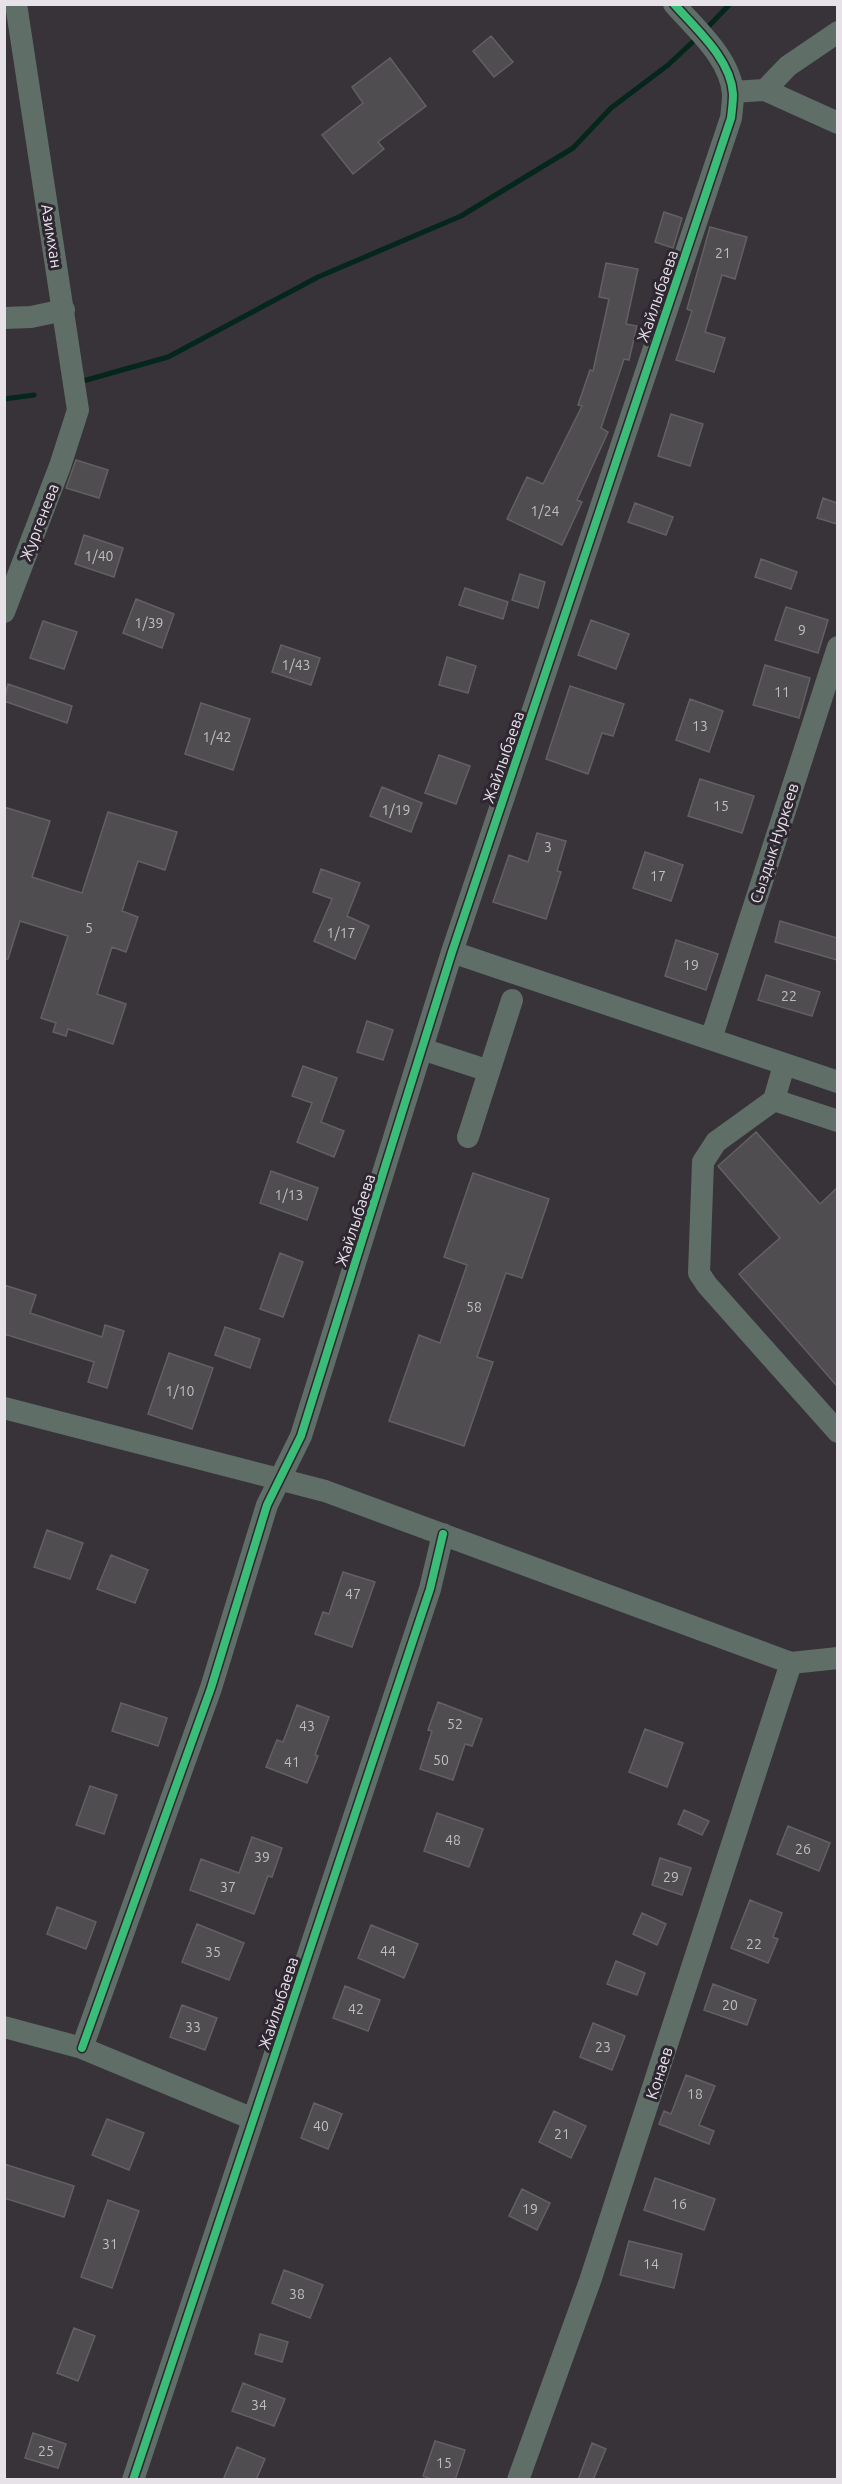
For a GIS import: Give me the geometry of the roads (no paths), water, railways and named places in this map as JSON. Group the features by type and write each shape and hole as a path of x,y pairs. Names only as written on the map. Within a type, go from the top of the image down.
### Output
{"street":[{"name":"Азимхан","path":"16,4 78,410 60,466"},
{"name":"Жайлыбаева","path":"82,2048 211,1688 267,1505 301,1436 452,952 731,118 733,92 725,67 711,46 677,8"},
{"path":"765,90 788,66 837,32"},
{"path":"733,92 765,90 837,123"},
{"path":"4,318 31,317 64,310"},
{"name":"Жургенева","path":"4,612 60,466"},
{"name":"Сыздык Нуркеев","path":"711,1039 837,647"},
{"path":"452,952 837,1082"},
{"path":"468,1137 512,1000"},
{"path":"422,1049 489,1071"},
{"path":"784,1065 774,1100 716,1142 702,1162 699,1273 707,1285 837,1432"},
{"path":"774,1100 837,1121"},
{"path":"4,1408 325,1491 791,1663 837,1658"},
{"name":"Жайлыбаева","path":"133,2480 419,1622 443,1534"},
{"name":"Конаев","path":"518,2480 590,2281 791,1663"},
{"path":"4,2027 82,2048 254,2120"}],"waterway":[{"path":"705,30 730,4"},
{"path":"83,381 168,357 318,277 461,216 573,148 611,108 668,65 698,37"},
{"path":"4,399 34,395"}]}
